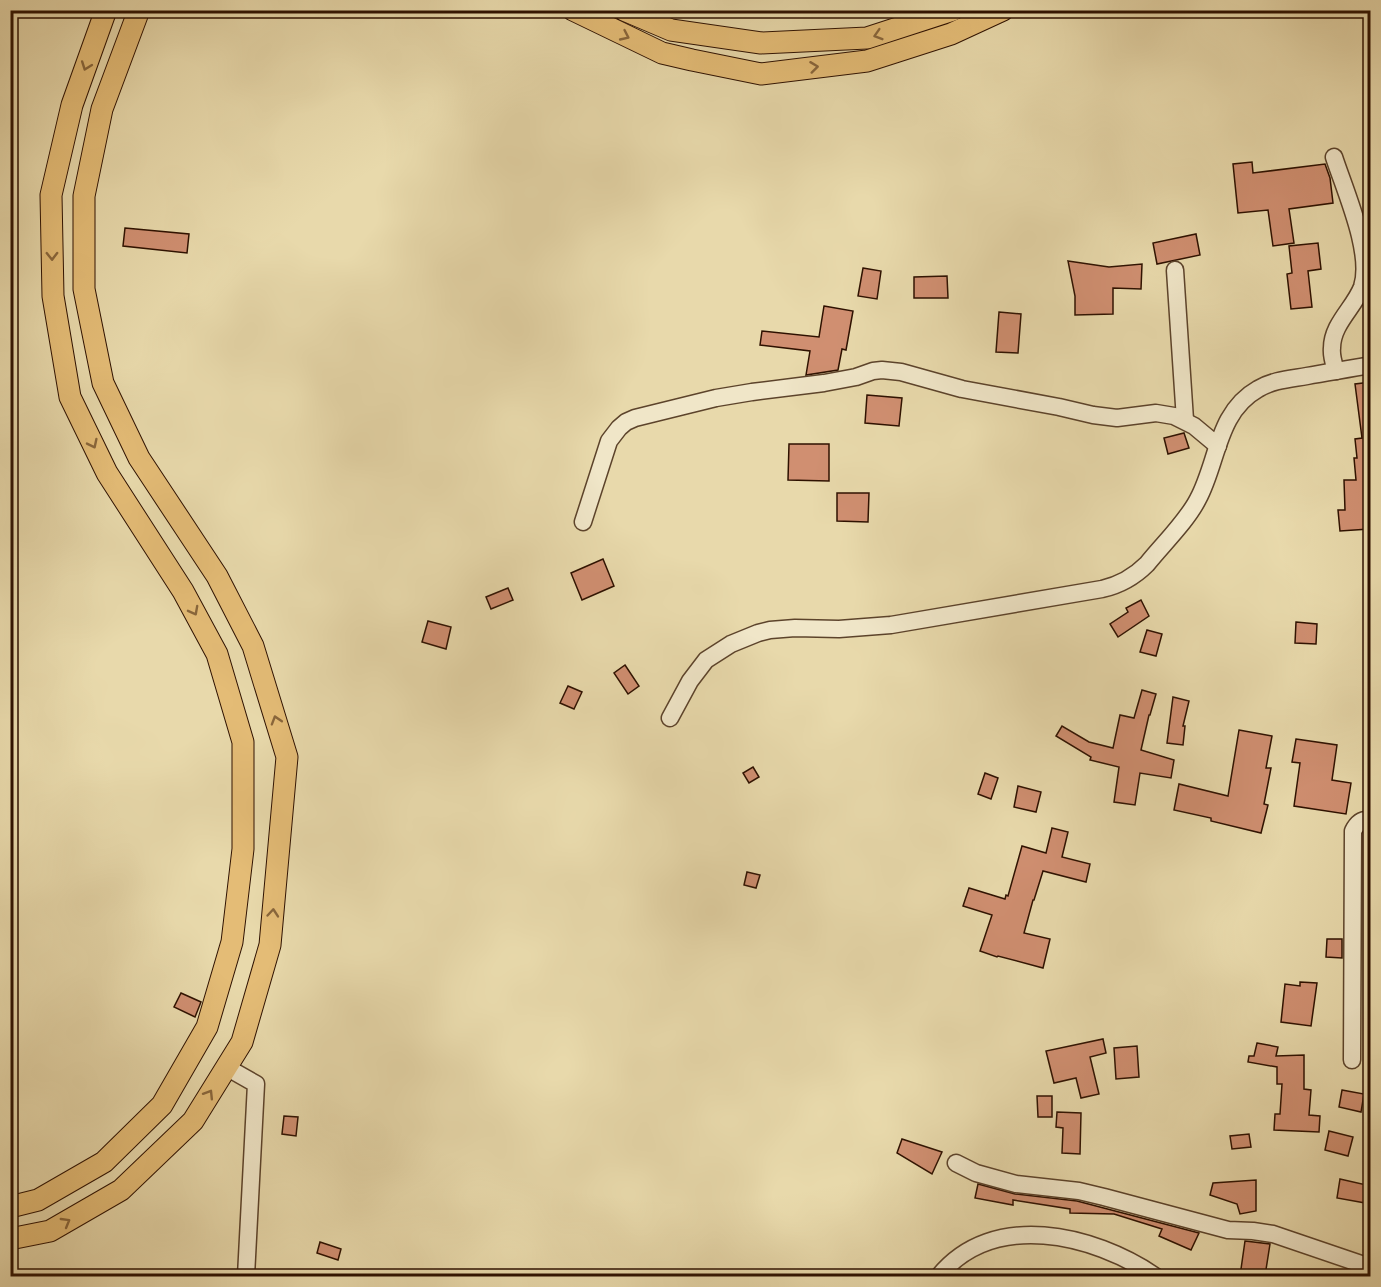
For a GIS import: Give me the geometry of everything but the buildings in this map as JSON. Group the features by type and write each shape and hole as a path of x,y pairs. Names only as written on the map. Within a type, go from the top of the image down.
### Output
{"main road":[{"path":"10,1207 38,1200 104,1162 162,1105 207,1027 232,942 243,849 243,742 216,654 183,591 107,473 70,397 53,296 51,195 72,105 106,10"},
{"path":"10,1239 50,1231 121,1190 193,1121 242,1042 270,945 287,758 253,646 217,576 140,458 103,383 84,289 84,196 102,109 139,10"},
{"path":"573,10 662,53 760,74 867,61 951,34 1003,10"},
{"path":"624,10 671,30 761,43 867,38 953,10"},
{"path":"692,60 697,34"}],"street":[{"path":"1334,157 1361,238 1367,249 1362,287 1338,326 1334,337 1332,348 1336,371"},
{"path":"1175,270 1185,420"},
{"path":"670,718 690,681 706,660 731,644 758,633 789,628 840,630 891,625 1102,589 1121,583 1147,564 1190,511 1203,491 1228,421 1241,403 1257,389 1276,381 1371,365"},
{"path":"583,522 609,441 626,422 716,398 824,383 873,371 892,370 962,389 1059,406 1093,415 1117,417 1156,413 1174,416 1194,426 1218,446"},
{"path":"1352,1060 1353,831 1359,823 1371,820"},
{"path":"226,1067 256,1084 246,1276"},
{"path":"956,1163 976,1173 1016,1184 1079,1191 1228,1230 1273,1234 1371,1267"},
{"path":"939,1276 964,1253 978,1245 1024,1234 1058,1238 1093,1246 1155,1276"}]}
